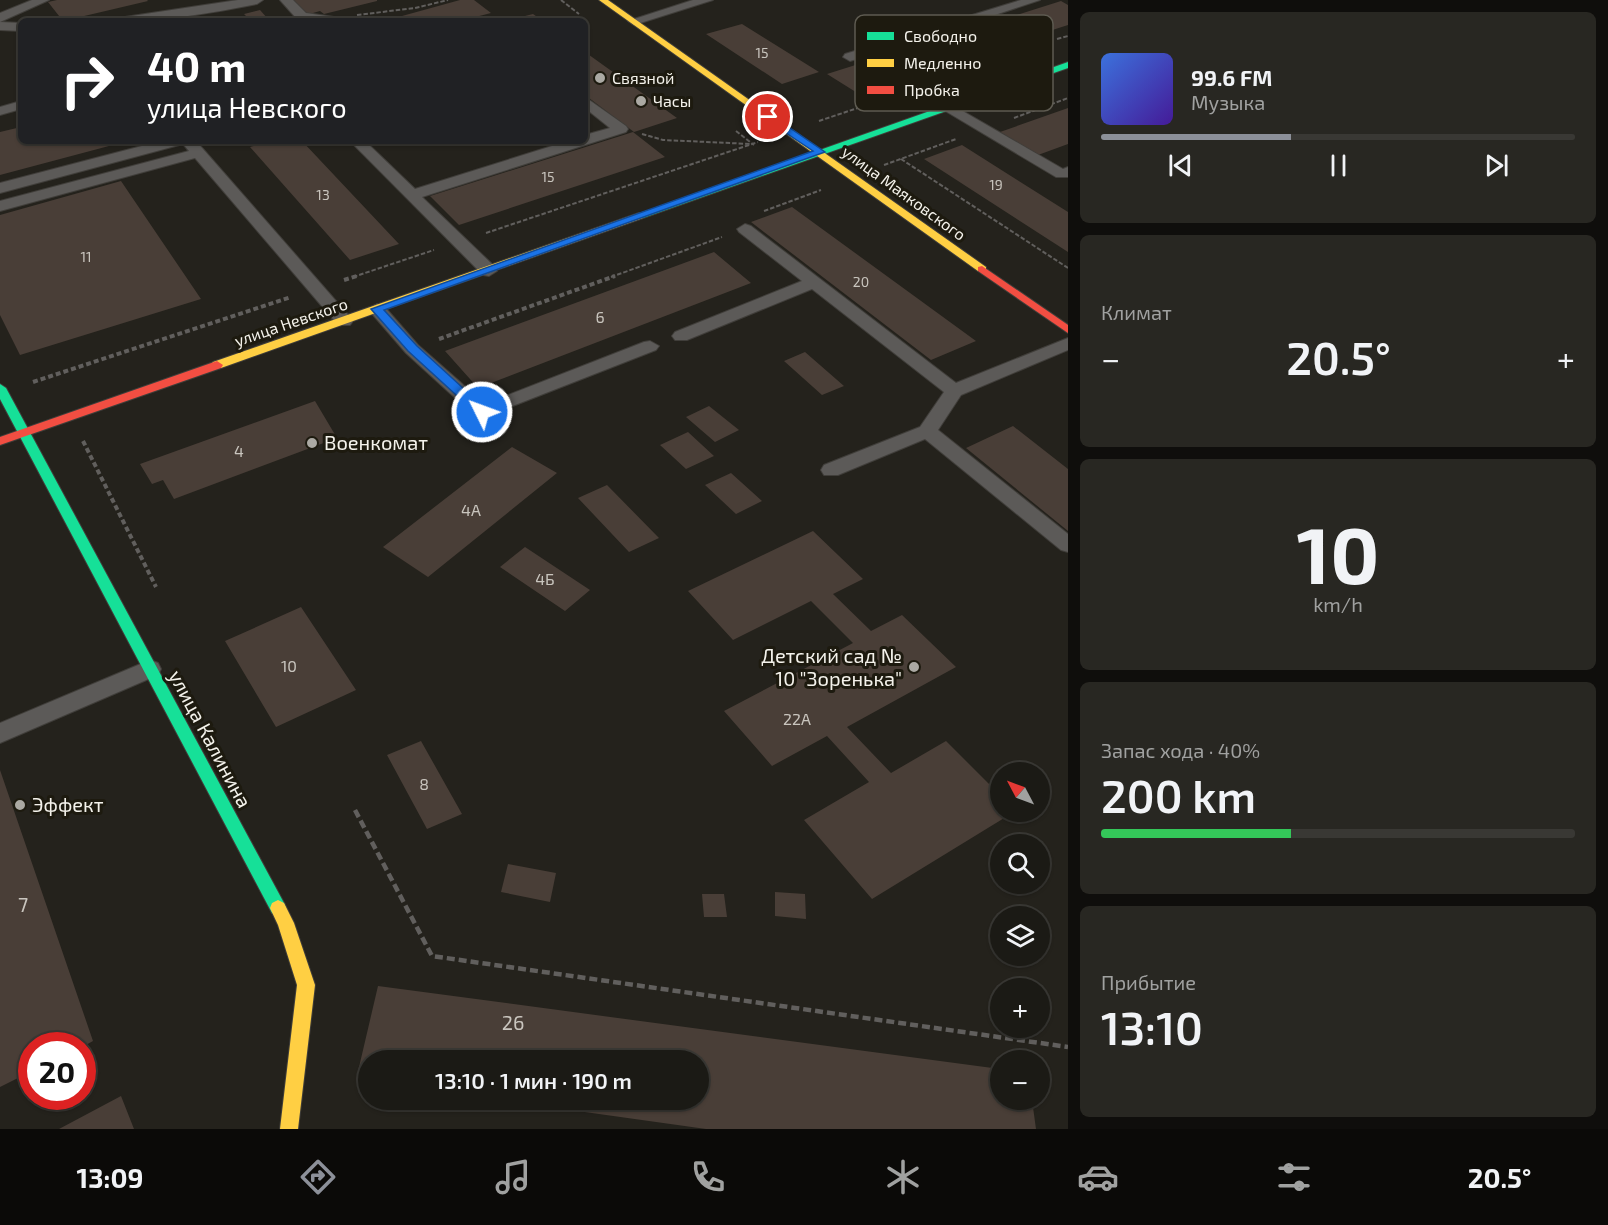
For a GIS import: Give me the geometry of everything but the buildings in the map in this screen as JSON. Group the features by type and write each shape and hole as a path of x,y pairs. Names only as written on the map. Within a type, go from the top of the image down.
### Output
{"street":[{"name":"улица Маяковского","path":"603,0 1068,330"},
{"name":"улица Невского","path":"1053,70 1068,65"},
{"name":"улица Невского","path":"0,441 489,271 933,111"},
{"name":"улица Калинина","path":"1,391 286,922 306,985 294,1128"}],"lane":[{"path":"0,18 43,0"},
{"path":"149,18 196,12 257,0"},
{"path":"286,0 302,16 316,18"},
{"path":"634,21 707,0"},
{"path":"988,15 1034,0"},
{"path":"0,26 18,27"},
{"path":"850,57 855,56"},
{"path":"588,103 621,129"},
{"path":"0,111 18,106"},
{"path":"956,111 1066,175"},
{"path":"588,140 621,129"},
{"path":"0,188 167,144"},
{"path":"360,144 489,271"},
{"path":"412,195 574,144"},
{"path":"0,206 193,147 344,321"},
{"path":"745,229 954,391"},
{"path":"681,336 815,282"},
{"path":"377,309 412,349 482,412 650,346"},
{"path":"831,470 927,431 954,391 1068,342"},
{"path":"927,431 1068,546"},
{"path":"0,733 150,669"}],"path":[{"path":"343,18 415,8 448,0"},
{"path":"1053,41 1068,36"},
{"path":"1,391 458,242 855,108"},
{"path":"621,129 663,140 753,144"},
{"path":"900,159 1068,268"},
{"path":"94,436 83,440 156,587"},
{"path":"355,810 432,956 1068,1047"}],"traffic: fast":[{"path":"1053,70 1068,65"},
{"path":"639,216 937,111"},
{"path":"0,388 278,908"}],"traffic: slow":[{"path":"603,0 982,269"},
{"path":"217,365 639,216"},
{"path":"278,908 286,923 306,985 289,1129"}],"traffic: jam":[{"path":"982,269 1068,330"},
{"path":"0,441 217,365"}],"place":[{"name":"Связной","path":"600,78"},
{"name":"Часы","path":"641,101"},
{"name":"Военкомат","path":"312,443"},
{"name":"Детский сад № 10 \"Зоренька\"","path":"914,667"},
{"name":"Эффект","path":"20,805"}],"route":[{"path":"482,412 412,349 377,309 820,152 768,117"}]}
